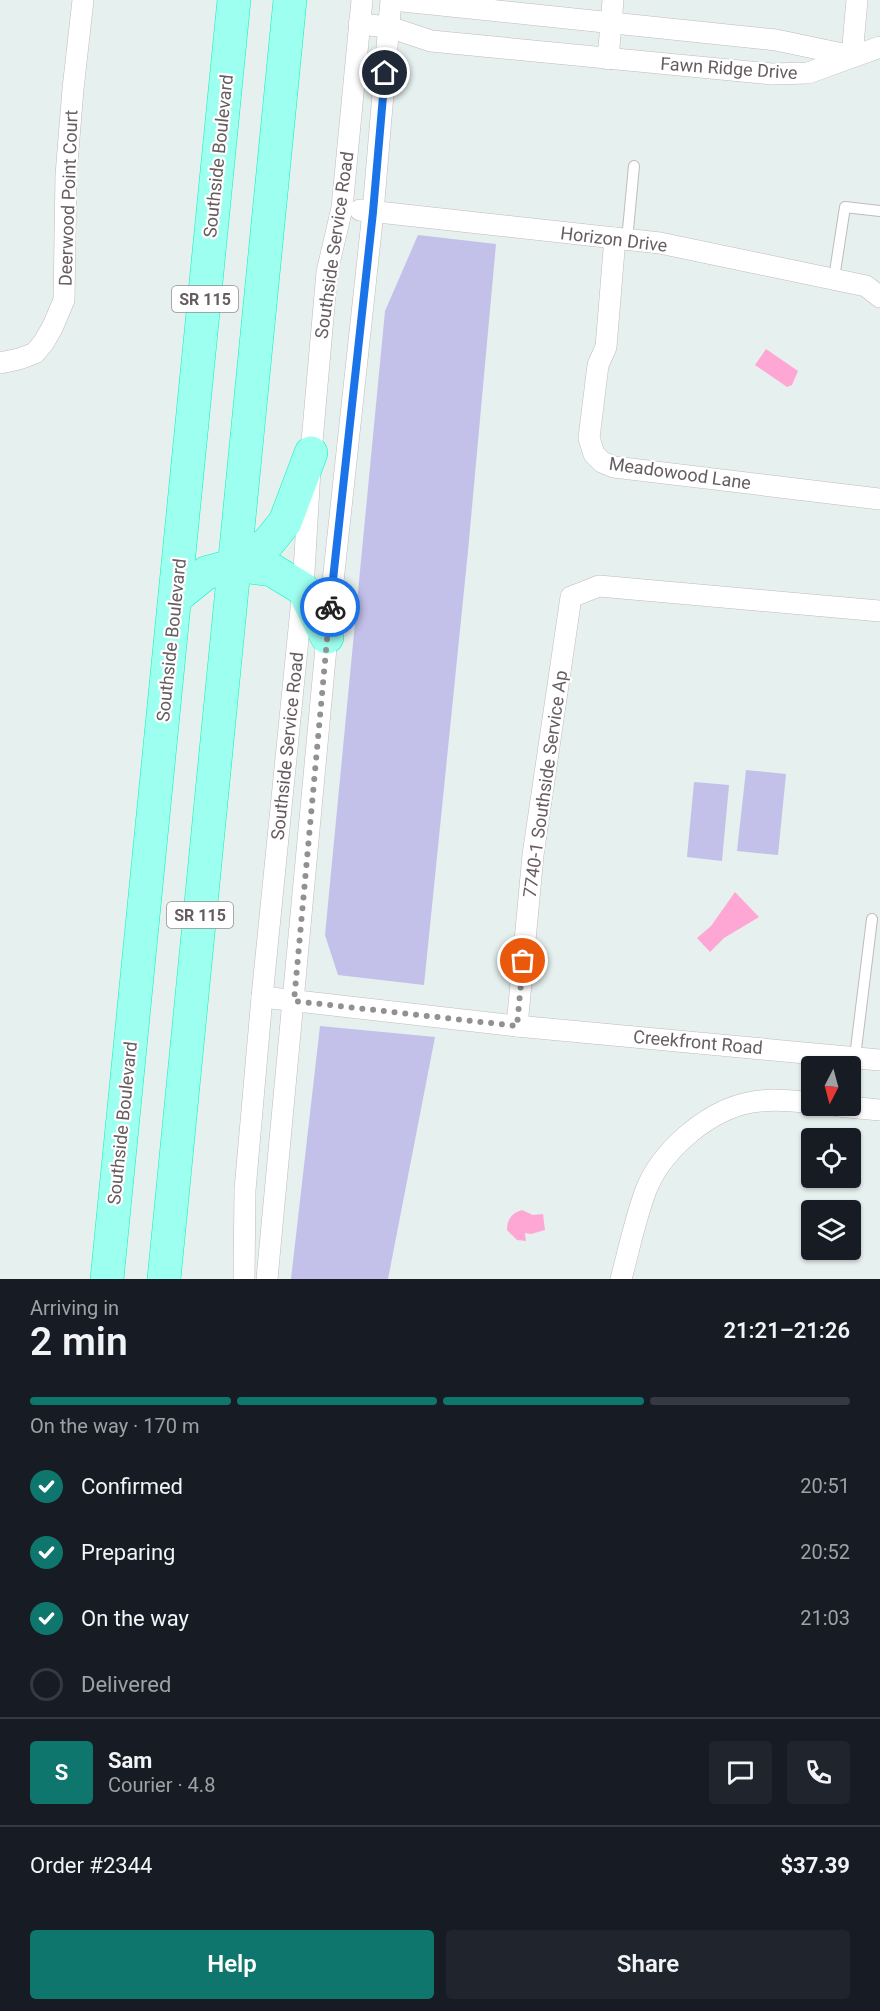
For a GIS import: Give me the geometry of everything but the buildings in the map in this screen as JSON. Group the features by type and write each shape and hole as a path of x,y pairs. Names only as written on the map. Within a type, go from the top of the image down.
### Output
{"highway":[{"name":"Southside Boulevard","path":"107,1279 234,0"},
{"name":"SR 115","path":"164,1279 290,0"},
{"path":"175,598 206,573 235,565 268,543 285,522 311,453"},
{"path":"235,565 272,570 303,589 327,637"}],"street":[{"name":"Deerwood Point Court","path":"0,363 19,359 34,352 44,342 64,300 66,175 83,0"},
{"name":"Southside Service Road","path":"244,1279 245,1190 303,589 311,453 327,272 342,208 362,0"},
{"name":"Southside Service Road","path":"267,1279 327,637 373,212 392,0"},
{"name":"Fawn Ridge Drive","path":"392,0 776,39 852,56"},
{"path":"608,59 614,0"},
{"path":"858,0 852,56 880,47"},
{"name":"Fawn Ridge Drive","path":"358,24 389,27 431,41 772,74 808,73 852,56"},
{"name":"Horizon Drive","path":"342,208 660,243 834,278 866,286 880,297"},
{"name":"Meadowood Lane","path":"621,239 606,347 598,366 589,438 594,454 602,462 625,469 880,499"},
{"name":"7740-1 Southside Service Ap","path":"517,1026 533,855 571,597 599,586 880,611"},
{"path":"262,997 517,1026"},
{"name":"Creekfront Road","path":"517,1026 855,1056"},
{"name":"Creekfront Road","path":"861,1057 880,1060"},
{"path":"621,1279 646,1189 665,1157 704,1123 722,1112 743,1104 764,1100 801,1102"},
{"path":"861,1108 880,1110"}],"lane":[{"path":"621,239 634,166"},
{"path":"834,278 845,207 880,211"},
{"path":"855,1056 872,919"}],"shaded area":[{"path":"418,235 496,244 468,551 424,985 338,975 325,935 385,311"},
{"path":"766,349 798,371 792,385 787,387 755,365"},
{"path":"746,770 786,774 778,855 737,851"},
{"path":"694,782 729,785 722,861 687,857"},
{"path":"735,892 759,917 724,938 710,952 697,938 711,926"},
{"path":"320,1026 435,1037 388,1279 291,1279"},
{"path":"522,1210 533,1215 543,1214 545,1230 531,1234 525,1233 526,1241 517,1240 507,1230 511,1217"}],"way so far":[{"path":"330,607 294,1001 517,1026 523,961"}],"route":[{"path":"330,607 373,212 385,73"}]}
